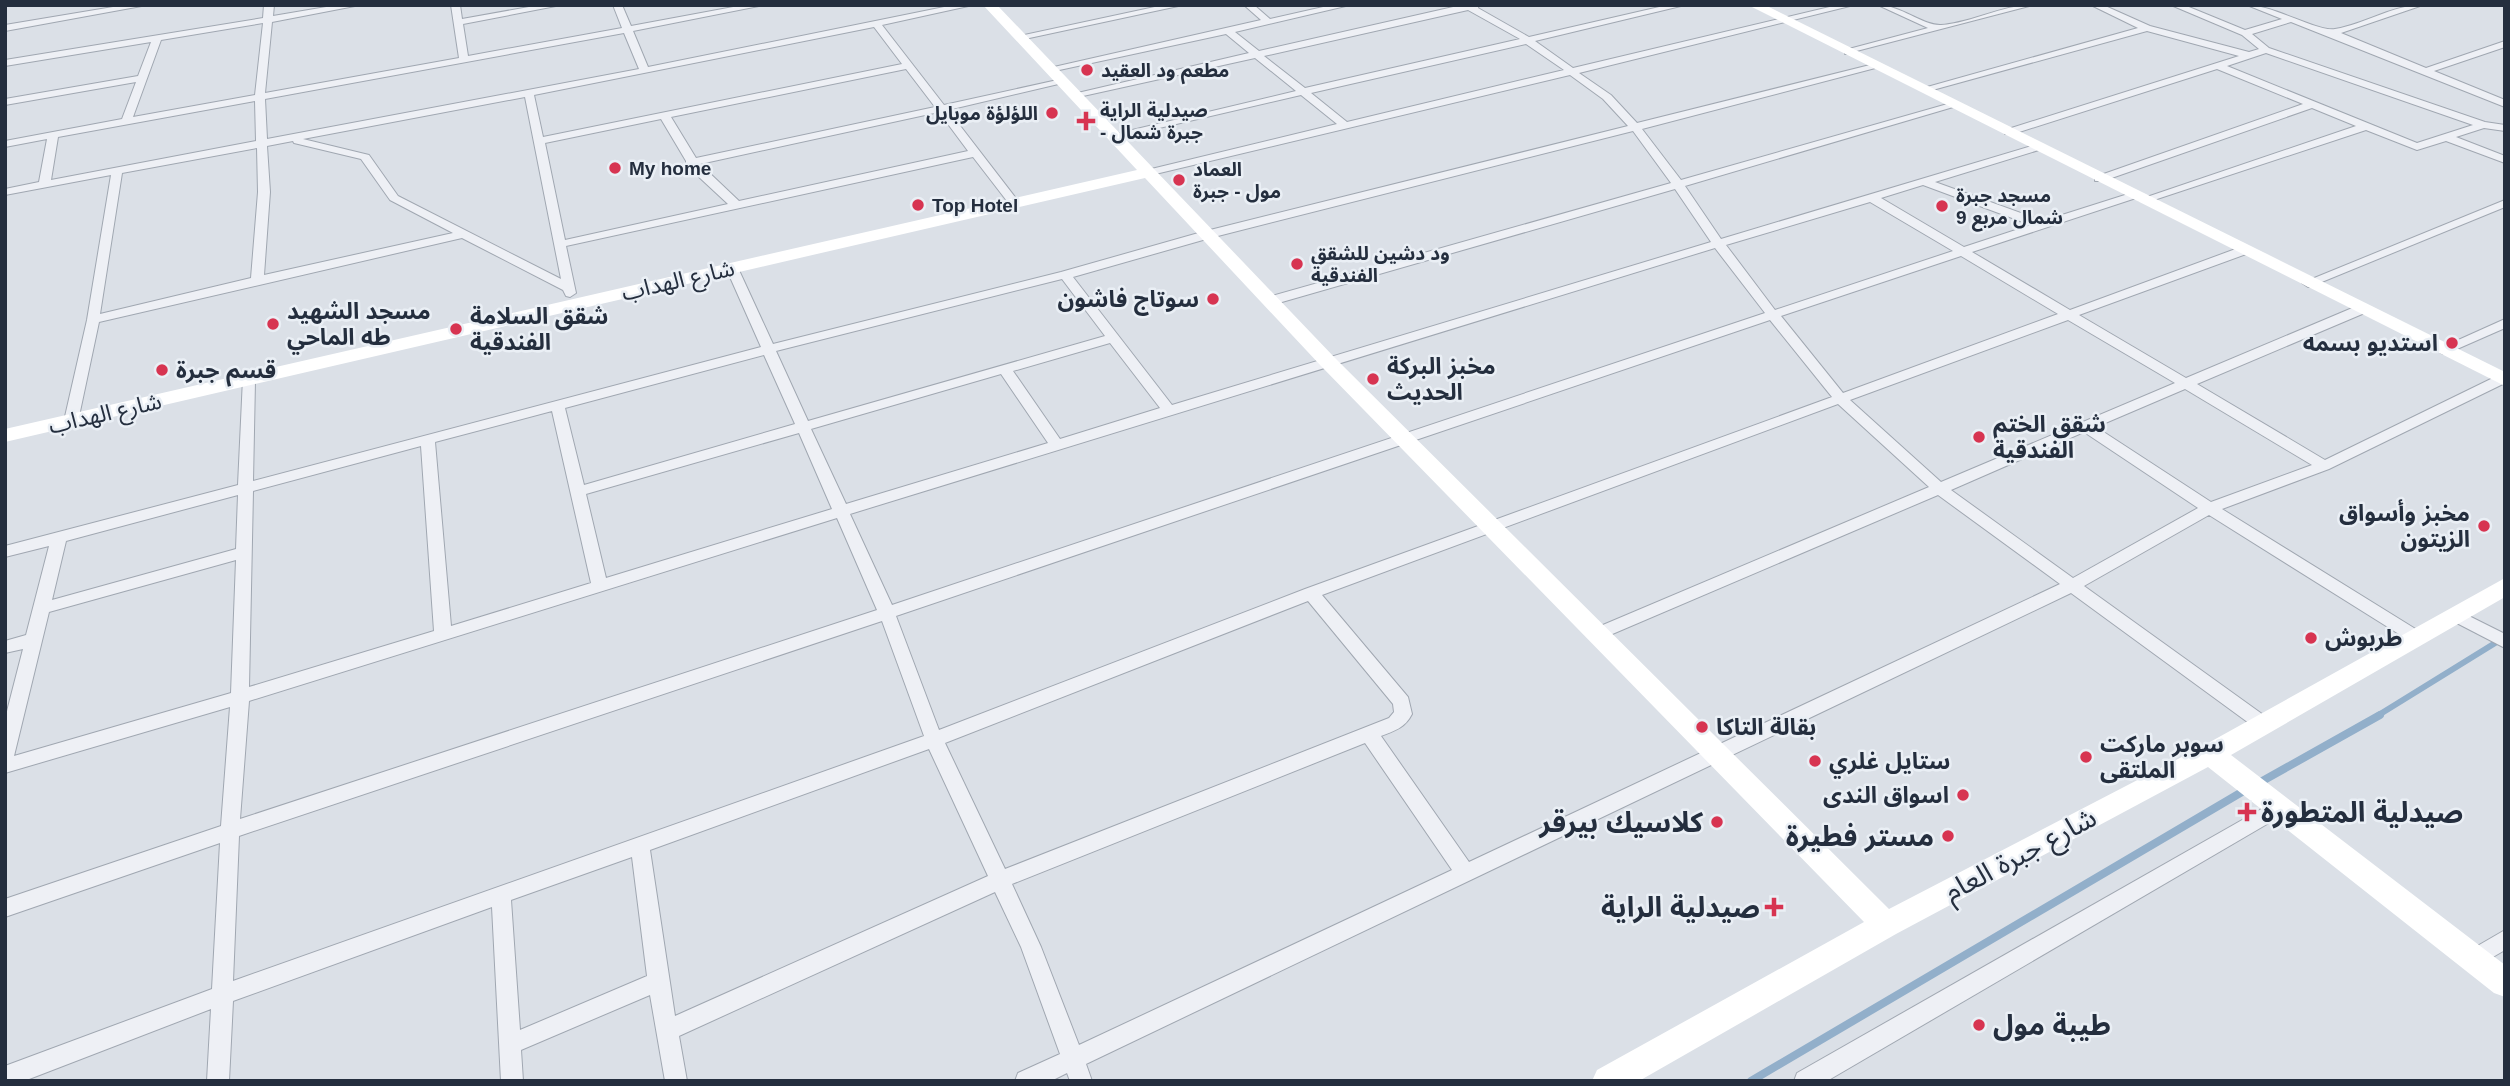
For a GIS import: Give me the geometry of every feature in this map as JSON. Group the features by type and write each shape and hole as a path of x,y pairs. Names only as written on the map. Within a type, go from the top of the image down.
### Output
{"street":[{"path":"5,28 143,5"},
{"path":"257,280 264,192 260,97 269,5"},
{"path":"5,63 356,5"},
{"path":"456,5 464,60"},
{"path":"459,22 557,5"},
{"path":"617,5 645,71"},
{"path":"5,144 760,5"},
{"path":"5,192 645,71 969,5"},
{"path":"989,5 1328,362 1886,925"},
{"path":"1020,37 1180,5"},
{"path":"1248,5 1269,22"},
{"path":"1062,82 1228,31 1346,5"},
{"path":"1112,136 1681,5"},
{"path":"1754,5 2503,379"},
{"path":"1147,173 1343,124 1850,5"},
{"path":"1882,5 1938,29"},
{"path":"1848,52 2029,5"},
{"path":"2095,5 2147,28 2248,55"},
{"path":"2175,5 2245,33 2266,50 2483,125 2502,128 2498,110 2505,106"},
{"path":"2251,5 2332,33 2505,106"},
{"path":"2332,33 2419,5"},
{"path":"690,163 1062,82 1256,53 1471,6 1526,39 1607,96 1636,128 1719,245 1774,313 1805,357 1841,399 1881,438 1940,489 2263,724"},
{"path":"2245,33 2288,20"},
{"path":"877,25 1014,203"},
{"path":"1925,89 2147,28"},
{"path":"1228,31 1343,124"},
{"path":"126,122 157,38"},
{"path":"2426,71 2505,44"},
{"path":"2009,132 2266,50"},
{"path":"2217,65 2417,147 2483,125"},
{"path":"540,141 907,66"},
{"path":"5,552 558,407 766,349 1878,66"},
{"path":"5,102 144,78"},
{"path":"529,93 571,296"},
{"path":"2099,179 2313,104"},
{"path":"1270,301 1955,105"},
{"path":"664,115 690,163 714,189 735,204"},
{"path":"5,908 230,830 887,613 1774,313 2042,225 2138,198 2366,126"},
{"path":"44,185 53,136"},
{"path":"2448,138 2505,160"},
{"path":"289,139 365,157 394,198 464,234 571,296"},
{"path":"5,766 240,697 1169,410 2038,147"},
{"path":"561,244 975,153"},
{"path":"71,421 93,320 117,172"},
{"name":"شارع الهداب","path":"5,436 248,381 571,296 732,268 1147,173"},
{"path":"1925,182 2042,225"},
{"path":"1872,198 2325,466"},
{"path":"2308,283 2505,203"},
{"path":"93,320 464,234"},
{"path":"5,1077 224,994 934,740 1311,593 2245,250"},
{"path":"732,268 766,349 887,613 934,740 1031,947 1081,1081"},
{"path":"1065,275 1169,410"},
{"path":"1597,634 2362,309"},
{"path":"2443,350 2505,323"},
{"path":"579,491 1112,338"},
{"path":"1004,368 1058,445"},
{"path":"1026,1081 2071,586 2209,508 2325,466 2503,379"},
{"path":"218,1081 230,830 240,697 243,488 248,381"},
{"path":"558,407 600,587"},
{"path":"2085,427 2416,637"},
{"path":"428,441 443,634"},
{"path":"5,757 59,538"},
{"path":"40,609 243,552"},
{"name":"شارع جبرة العام","path":"1608,1081 1886,925 2210,754 2505,586"},
{"path":"668,1030 1000,880 1395,723 1403,714 1402,702 1311,593"},
{"path":"2455,615 2505,642"},
{"path":"5,647 32,640"},
{"path":"1369,734 1465,874"},
{"path":"2210,754 2505,983"},
{"path":"1805,1081 2279,807"},
{"path":"640,846 658,981 676,1081"},
{"path":"501,896 512,1081"},
{"path":"2474,959 2505,939"},
{"path":"511,1044 658,981"}],"waterway":[{"path":"2377,716 2500,640"},
{"path":"2257,784 2380,715"},
{"path":"1751,1081 2247,789"}],"place":[{"name":"مطعم ود العقيد","path":"1087,70"},
{"name":"اللؤلؤة موبايل","path":"1052,113"},
{"name":"صيدلية الراية - جبرة شمال","path":"1086,121"},
{"name":"My home","path":"615,168"},
{"name":"العماد مول - جبرة","path":"1179,180"},
{"name":"Top Hotel","path":"918,205"},
{"name":"مسجد جبرة شمال مربع 9","path":"1942,206"},
{"name":"ود دشين للشقق الفندقية","path":"1297,264"},
{"name":"سوتاج فاشون","path":"1213,299"},
{"name":"مسجد الشهيد طه الماحي","path":"273,324"},
{"name":"شقق السلامة الفندقية","path":"456,329"},
{"name":"استديو بسمه","path":"2452,343"},
{"name":"قسم جبرة","path":"162,370"},
{"name":"مخبز البركة الحديث","path":"1373,379"},
{"name":"شقق الختم الفندقية","path":"1979,437"},
{"name":"مخبز وأسواق الزيتون","path":"2484,526"},
{"name":"طربوش","path":"2311,638"},
{"name":"بقالة التاكا","path":"1702,727"},
{"name":"سوبر ماركت الملتقى","path":"2086,757"},
{"name":"ستايل غلري","path":"1815,761"},
{"name":"اسواق الندى","path":"1963,795"},
{"name":"صيدلية المتطورة","path":"2247,812"},
{"name":"كلاسيك بيرقر","path":"1717,822"},
{"name":"مستر فطيرة","path":"1948,836"},
{"name":"صيدلية الراية","path":"1774,907"},
{"name":"طيبة مول","path":"1979,1025"}]}
